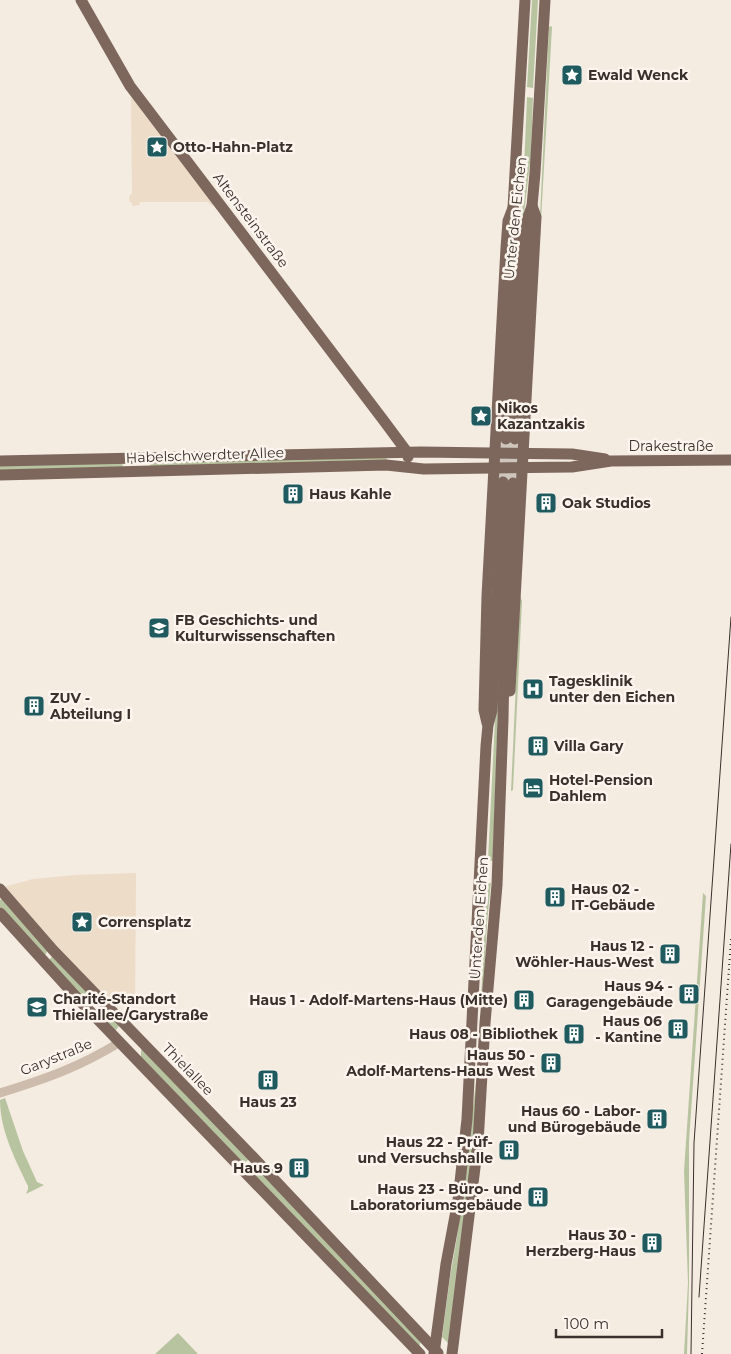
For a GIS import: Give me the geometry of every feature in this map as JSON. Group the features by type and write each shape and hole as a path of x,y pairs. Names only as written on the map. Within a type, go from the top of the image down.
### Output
{"main road":[{"name":"Altensteinstraße","path":"81,0 130,86 407,452"},
{"name":"Unter den Eichen","path":"525,0 513,208 517,219 510,439 527,220 532,206 544,0"},
{"path":"503,719 510,694 512,668 536,217 532,206"},
{"path":"488,725 484,710 494,453 508,221 513,208"},
{"name":"Habelschwerdter Allee","path":"0,461 407,452 524,453"},
{"path":"407,452 410,467"},
{"name":"Drakestraße","path":"524,453 581,454 611,461"},
{"name":"Drakestraße","path":"494,467 572,467 611,461 731,460"},
{"name":"Habelschwerdter Allee","path":"0,475 386,465 424,469 494,467"},
{"name":"Unter den Eichen","path":"436,1352 444,1278 458,1200 468,1119 488,725 492,710 508,482 498,864 478,1143 452,1354"},
{"name":"Thielallee","path":"0,889 53,950 254,1158 436,1352"},
{"path":"0,913 38,957 420,1354"},
{"path":"84,1005 105,1004"},
{"path":"120,1042 132,1032"},
{"path":"469,1077 483,1077"},
{"path":"242,1169 254,1158"}],"street":[{"name":"Garystraße","path":"0,1093 47,1079 72,1069 120,1042"}],"green space":[{"path":"532,0 538,0 533,88 527,87"},
{"path":"549,27 552,27 540,238"},
{"path":"527,97 533,98 531,154 521,240"},
{"path":"386,456 387,461 150,468 150,461"},
{"path":"122,461 123,468 0,471 0,464"},
{"path":"520,596 522,601 513,790 511,791"},
{"path":"499,679 493,861 488,860 497,680"},
{"path":"487,883 491,883 483,998 481,998"},
{"path":"703,893 706,896 689,1141 689,1283 687,1354 684,1354 688,1283 684,1171"},
{"path":"3,898 48,950 44,957 0,907 0,900"},
{"path":"53,955 90,994 78,994 48,962"},
{"path":"94,1009 105,1010 120,1025 115,1031"},
{"path":"142,1049 249,1159 242,1165 141,1059"},
{"path":"476,1082 476,1126 450,1345 442,1337 457,1237"},
{"path":"5,1098 23,1151 37,1182 44,1185 26,1194 28,1186 5,1133 0,1100"},
{"path":"252,1163 421,1338 419,1350 247,1169"},
{"path":"178,1333 198,1354 155,1354"}],"shaded area":[{"name":"Otto-Hahn-Platz","path":"140,91 220,195 212,206 208,202 140,202 139,205 132,206 129,196 132,194 131,99"},
{"name":"Corrensplatz","path":"136,873 135,1005 105,1005 0,888 33,879"}],"tunnel":[{"path":"503,482 506,439"},
{"path":"513,483 515,439"}],"tram line":[{"path":"691,1354 694,1143 731,617"},
{"path":"699,1297 731,844"}],"railway":[{"path":"702,1354 731,939"}],"place":[{"name":"Ewald Wenck","path":"572,75"},
{"name":"Otto-Hahn-Platz","path":"157,147"},
{"name":"Nikos Kazantzakis","path":"481,416"},
{"name":"Haus Kahle","path":"293,494"},
{"name":"Oak Studios","path":"546,503"},
{"name":"FB Geschichts- und Kulturwissenschaften","path":"159,628"},
{"name":"Tagesklinik unter den Eichen","path":"533,689"},
{"name":"ZUV - Abteilung I","path":"34,706"},
{"name":"Villa Gary","path":"538,746"},
{"name":"Hotel-Pension Dahlem","path":"533,788"},
{"name":"Haus 02 - IT-Gebäude","path":"555,897"},
{"name":"Corrensplatz","path":"82,922"},
{"name":"Haus 12 - Wöhler-Haus-West","path":"670,954"},
{"name":"Haus 94 - Garagengebäude","path":"689,994"},
{"name":"Haus 1 - Adolf-Martens-Haus (Mitte)","path":"524,1000"},
{"name":"Charité-Standort Thielallee/Garystraße","path":"37,1007"},
{"name":"Haus 06 - Kantine","path":"678,1029"},
{"name":"Haus 08 - Bibliothek","path":"574,1034"},
{"name":"Haus 50 - Adolf-Martens-Haus West","path":"551,1063"},
{"name":"Haus 23","path":"268,1080"},
{"name":"Haus 60 - Labor- und Bürogebäude","path":"657,1119"},
{"name":"Haus 22 - Prüf- und Versuchshalle","path":"509,1150"},
{"name":"Haus 9","path":"299,1168"},
{"name":"Haus 23 - Büro- und Laboratoriumsgebäude","path":"538,1197"},
{"name":"Haus 30 - Herzberg-Haus","path":"652,1243"}]}
